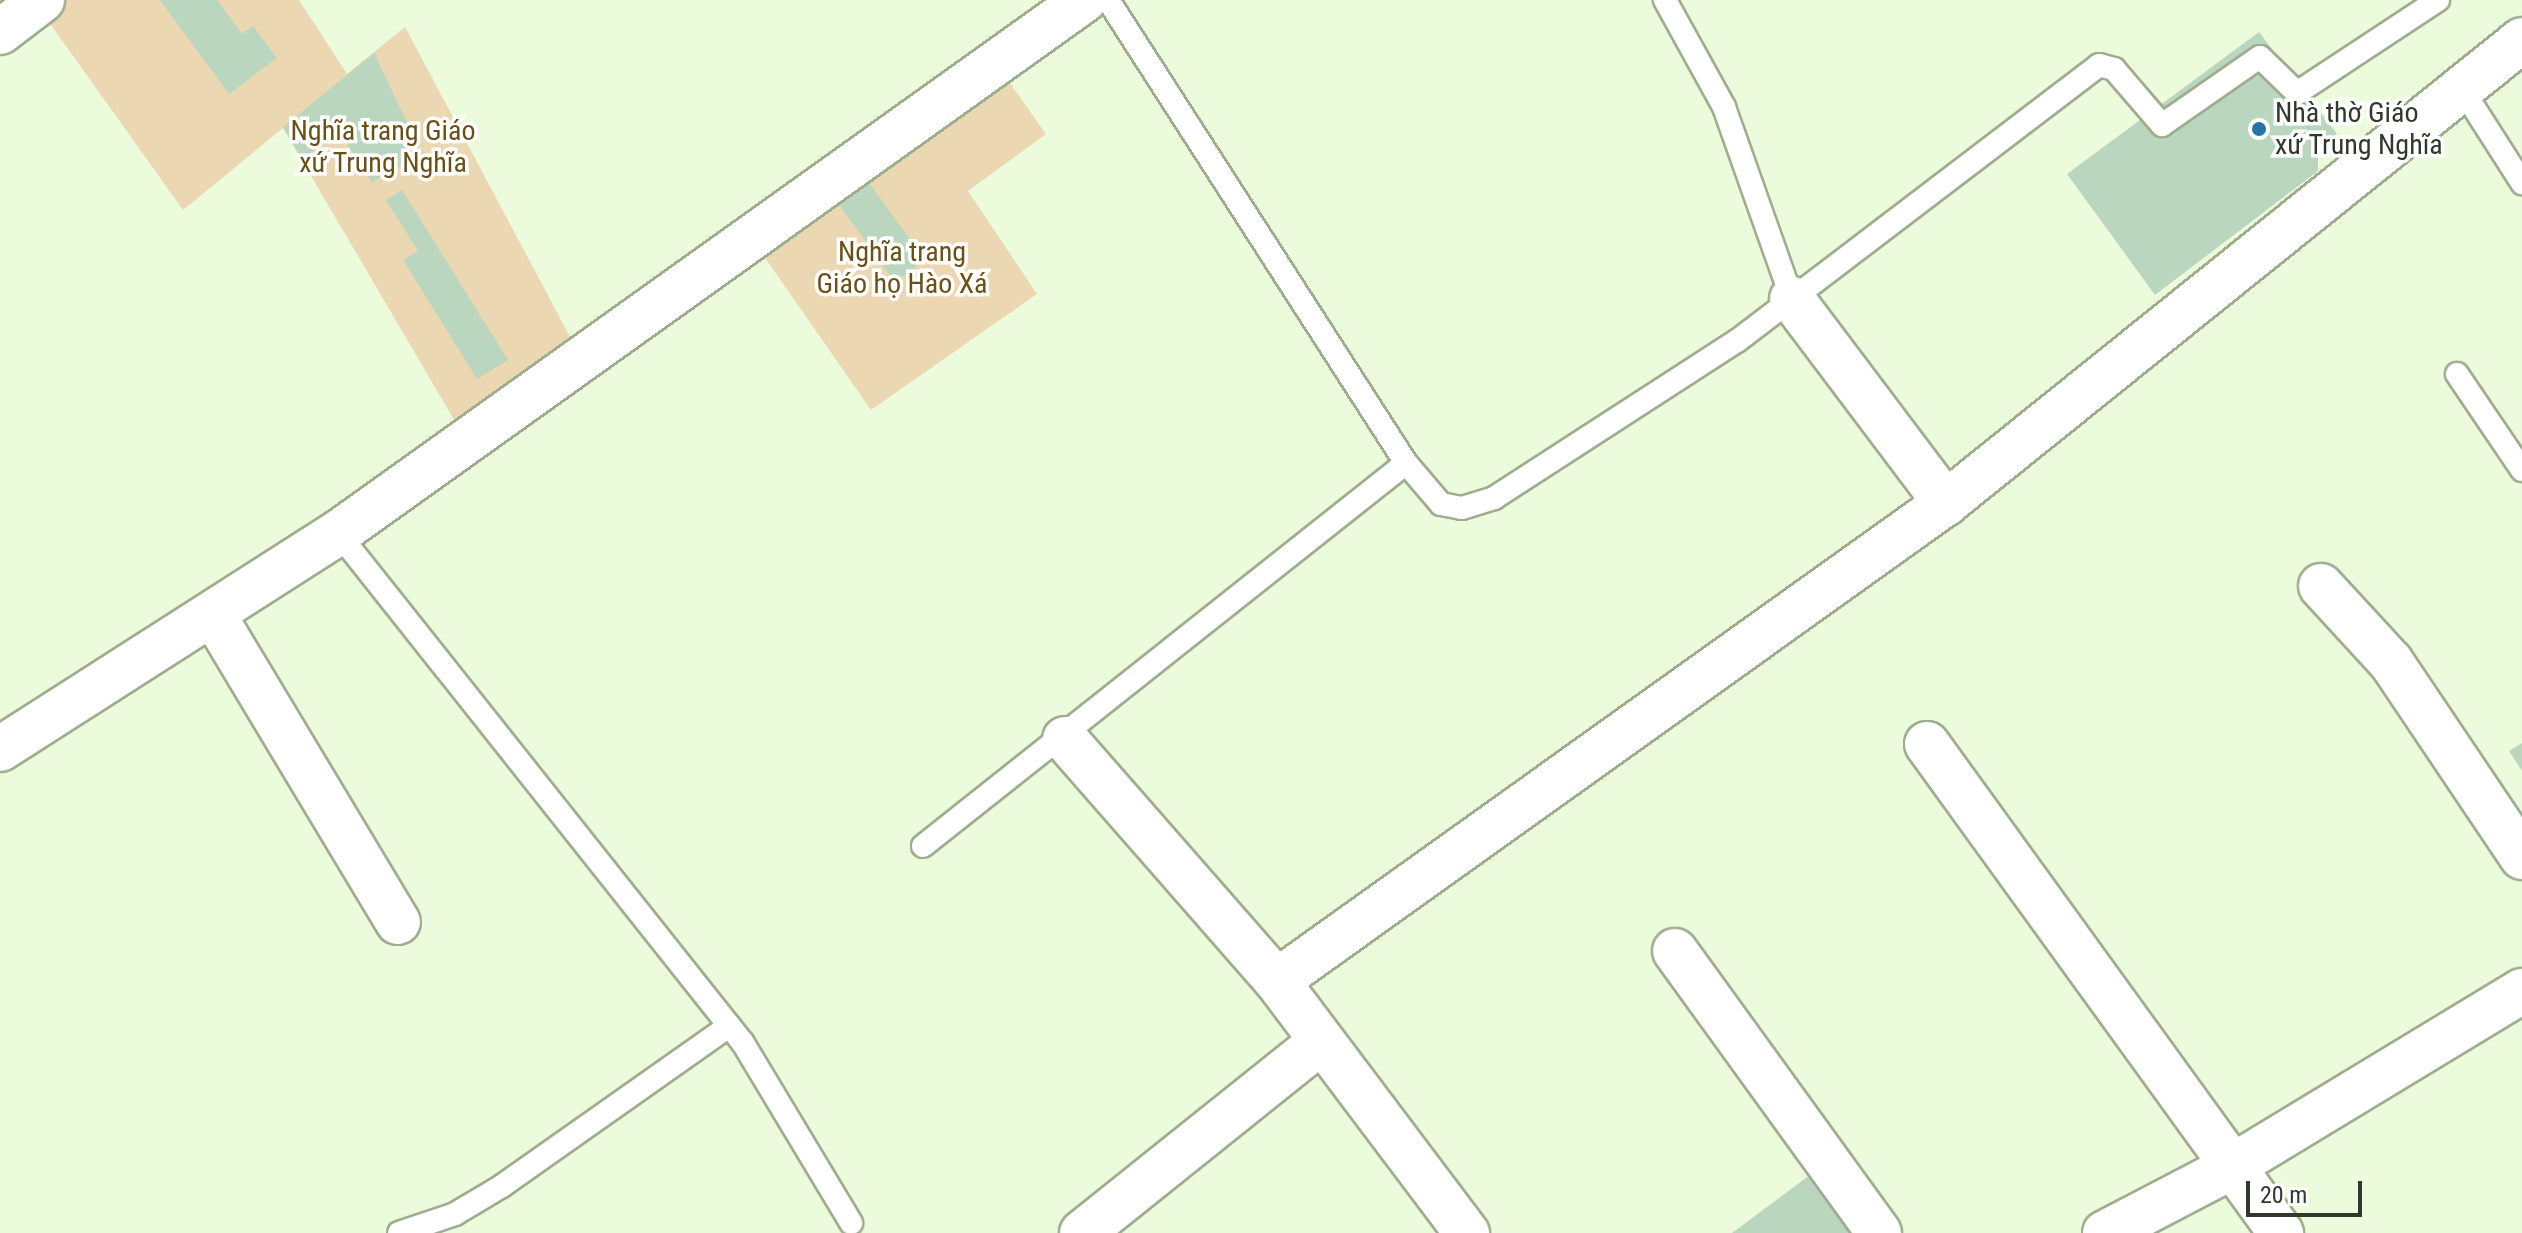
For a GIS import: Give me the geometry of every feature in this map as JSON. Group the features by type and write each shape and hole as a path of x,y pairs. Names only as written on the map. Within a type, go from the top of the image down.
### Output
{"street":[{"path":"0,32 42,0"},
{"path":"0,749 214,616 338,533 1084,0"},
{"path":"1277,981 1946,503 2522,40"},
{"path":"1792,299 1946,503"},
{"path":"2321,586 2391,662 2522,857"},
{"path":"214,616 398,922"},
{"path":"1065,739 1277,981 1467,1233"},
{"path":"1927,744 2228,1169 2281,1233"},
{"path":"1675,951 1879,1233"},
{"path":"2105,1233 2228,1169 2522,991"},
{"path":"1082,1233 1322,1041"}],"lane":[{"path":"1108,0 1406,463 1441,504 1462,508 1494,498 1792,299 2099,65 2114,69 2162,125 2260,57 2297,93 2438,0"},
{"path":"1665,0 1724,107 1792,299"},
{"path":"2462,89 2522,183"},
{"path":"2457,374 2522,470"},
{"path":"923,846 1065,739 1406,463"},
{"path":"338,533 729,1026 851,1223"},
{"path":"399,1233 455,1214 502,1186 729,1026"}],"green space":[{"name":"Nghĩa trang Giáo xứ Trung Nghĩa","path":"55,0 299,0 347,74 405,27 576,348 460,430 283,128 183,210 41,11"},
{"name":"Nghĩa trang Giáo họ Hào Xá","path":"1002,72 1046,134 968,191 1037,294 871,410 761,252"}],"building":[{"path":"160,0 217,0 242,34 253,26 277,58 229,94"},
{"name":"Nhà thờ Giáo xứ Trung Nghĩa","path":"2259,32 2337,134 2318,148 2318,171 2155,295 2067,174"},
{"path":"374,53 422,154 372,182 340,133 302,159 283,127"},
{"path":"864,176 925,260 895,282 834,198"},
{"path":"402,190 508,360 477,379 403,260 418,251 386,200"},
{"path":"2522,743 2522,771 2509,751"},
{"path":"1818,1169 1861,1233 1732,1233"}],"place":[{"name":"Nhà thờ Giáo xứ Trung Nghĩa","path":"2259,129"}]}
